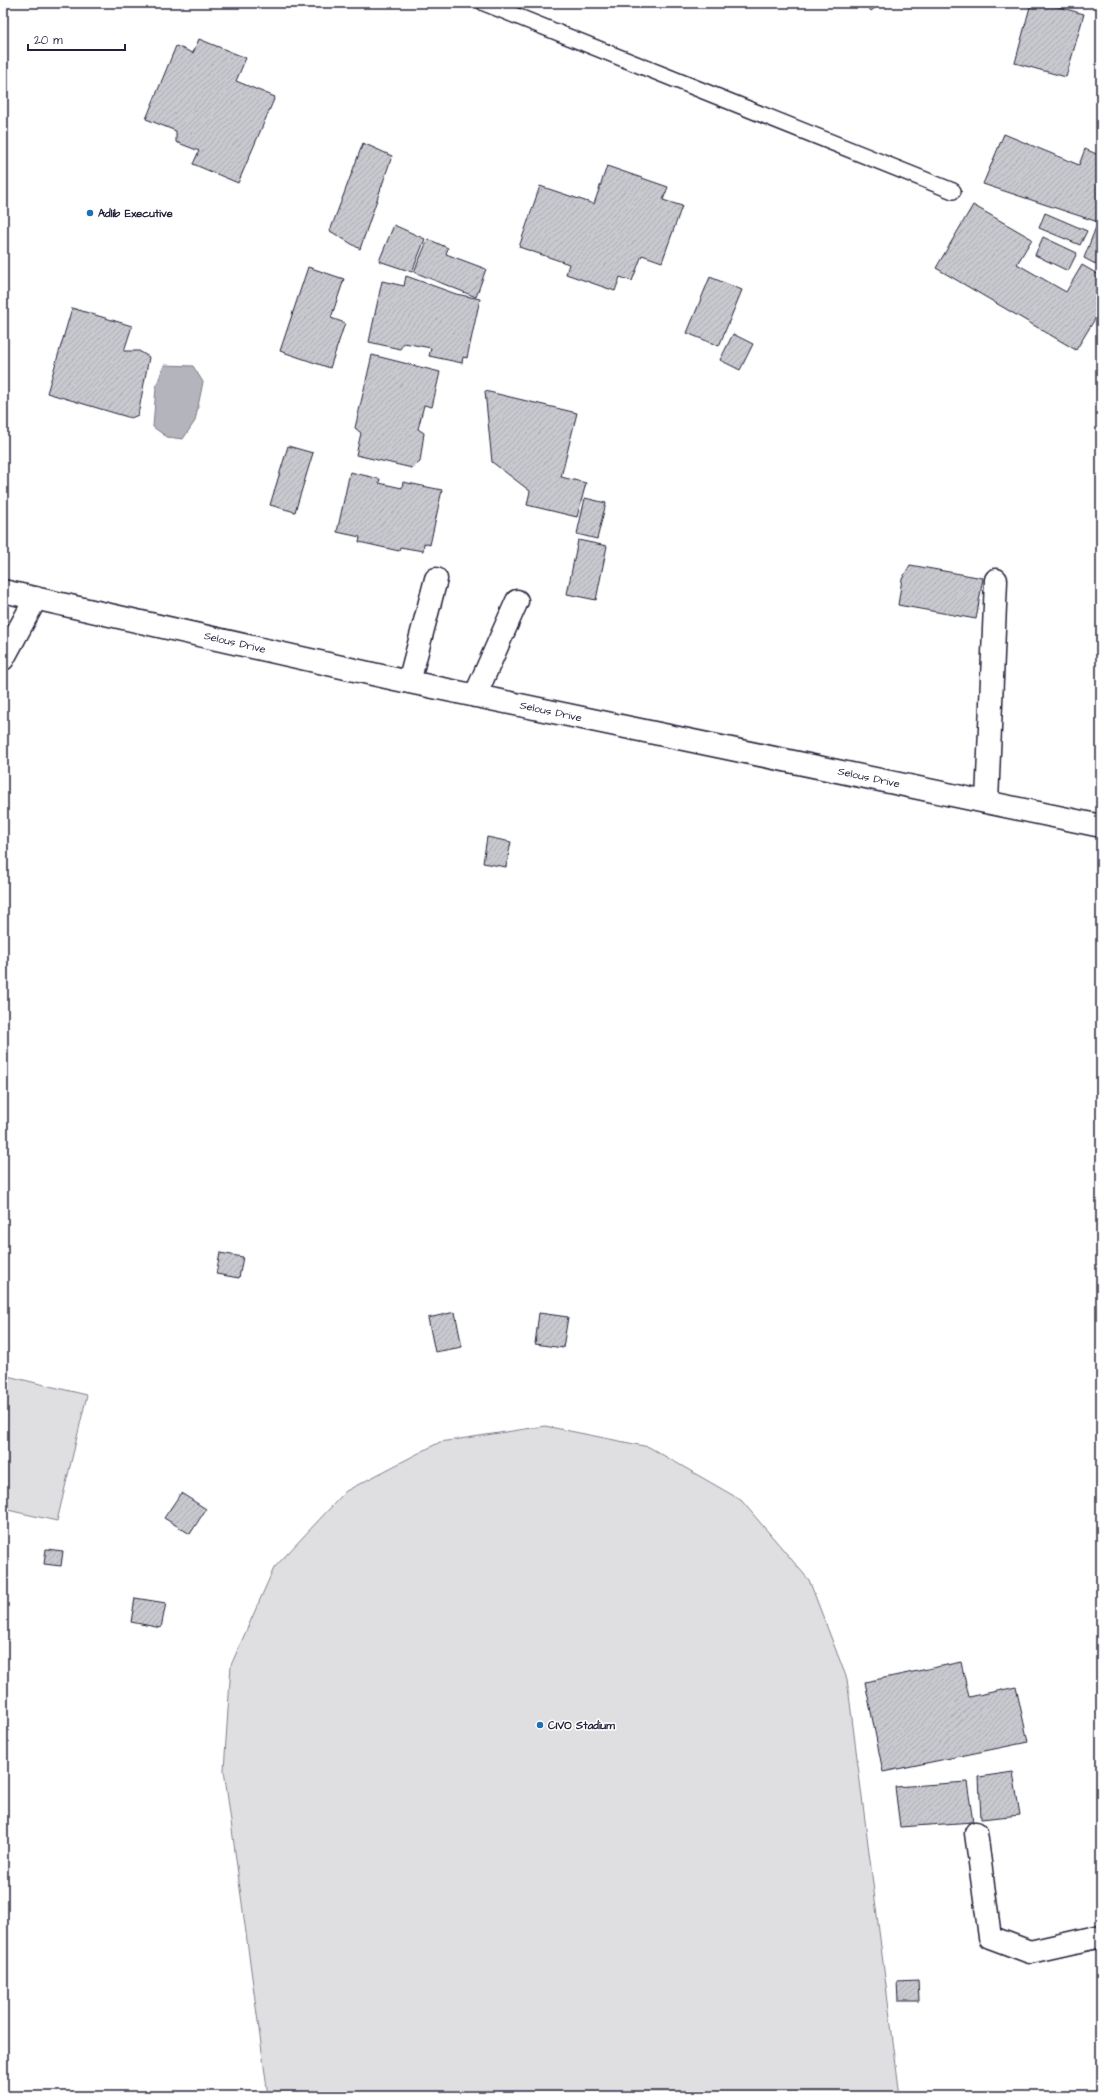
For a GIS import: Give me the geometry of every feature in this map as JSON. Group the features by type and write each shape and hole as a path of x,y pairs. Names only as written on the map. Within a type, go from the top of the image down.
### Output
{"street":[{"path":"409,682 436,579"},
{"path":"987,802 996,580"},
{"name":"Selous Drive","path":"3,591 409,682 1101,826"},
{"path":"3,659 36,598"},
{"path":"475,696 517,601"},
{"path":"976,1834 990,1937 1030,1952 1101,1936"}],"lane":[{"path":"484,3 953,191"}],"shaded area":[{"path":"164,365 193,366 203,382 195,421 183,439 167,437 153,427 156,387"},
{"path":"3,1375 87,1395 57,1521 3,1509"},
{"name":"CIVO Stadium","path":"545,1426 649,1447 741,1500 809,1580 847,1679 900,2096 268,2096 224,1770 231,1665 274,1568 346,1491 440,1442"}],"building":[{"path":"865,3 881,3 871,11"},
{"path":"1031,3 1044,3 1084,14 1066,77 1015,63"},
{"path":"199,39 246,58 236,81 275,97 238,183 193,164 199,151 176,142 176,131 146,119 176,46 193,53"},
{"path":"1004,134 1079,165 1085,149 1101,156 1101,267 1084,258 1098,222 983,184"},
{"path":"363,143 392,156 360,249 330,231"},
{"path":"607,166 668,187 663,200 682,206 662,262 642,255 632,281 620,277 615,291 566,274 569,264 519,247 540,186 594,204"},
{"path":"973,205 1032,239 1017,264 1066,292 1082,265 1101,276 1101,309 1076,350 936,268"},
{"path":"1045,213 1087,231 1080,245 1039,228"},
{"path":"394,225 425,239 412,272 379,261"},
{"path":"1043,237 1077,253 1068,271 1035,255"},
{"path":"428,239 448,248 446,254 486,269 476,297 414,272"},
{"path":"308,267 344,279 331,318 345,323 330,368 280,351"},
{"path":"406,276 456,294 480,299 467,358 463,357 462,363 429,356 431,348 404,343 400,349 369,342 382,281 404,286"},
{"path":"710,277 742,290 719,346 687,333"},
{"path":"72,308 132,326 124,351 139,351 149,357 138,415 131,418 47,393"},
{"path":"733,334 753,344 740,370 720,360"},
{"path":"372,355 440,372 432,407 424,405 418,429 424,433 420,462 412,468 356,455 361,433 355,428"},
{"path":"485,391 577,413 561,477 586,483 577,517 527,505 530,491 492,462"},
{"path":"288,446 313,453 295,512 270,505"},
{"path":"350,472 380,479 379,483 402,488 403,482 442,490 430,545 424,543 423,551 400,547 399,551 359,542 360,537 337,532"},
{"path":"585,498 606,503 597,539 577,534"},
{"path":"578,540 607,546 596,600 567,594"},
{"path":"910,565 983,578 976,619 898,605 902,579"},
{"path":"487,837 511,842 506,867 483,863"},
{"path":"220,1253 243,1257 239,1278 216,1274"},
{"path":"455,1312 462,1347 435,1352 428,1318"},
{"path":"539,1313 568,1317 563,1348 535,1344"},
{"path":"181,1493 206,1509 190,1534 164,1518"},
{"path":"46,1549 63,1551 61,1566 44,1564"},
{"path":"135,1598 166,1603 161,1628 131,1622"},
{"path":"961,1662 969,1697 1016,1687 1028,1742 883,1772 865,1682"},
{"path":"1013,1772 1020,1815 981,1819 979,1777"},
{"path":"967,1782 973,1822 900,1827 895,1787"},
{"path":"918,1980 919,2001 898,2001 897,1981"}],"place":[{"name":"Adlib Executive","path":"90,213"},
{"name":"CIVO Stadium","path":"540,1725"}]}
